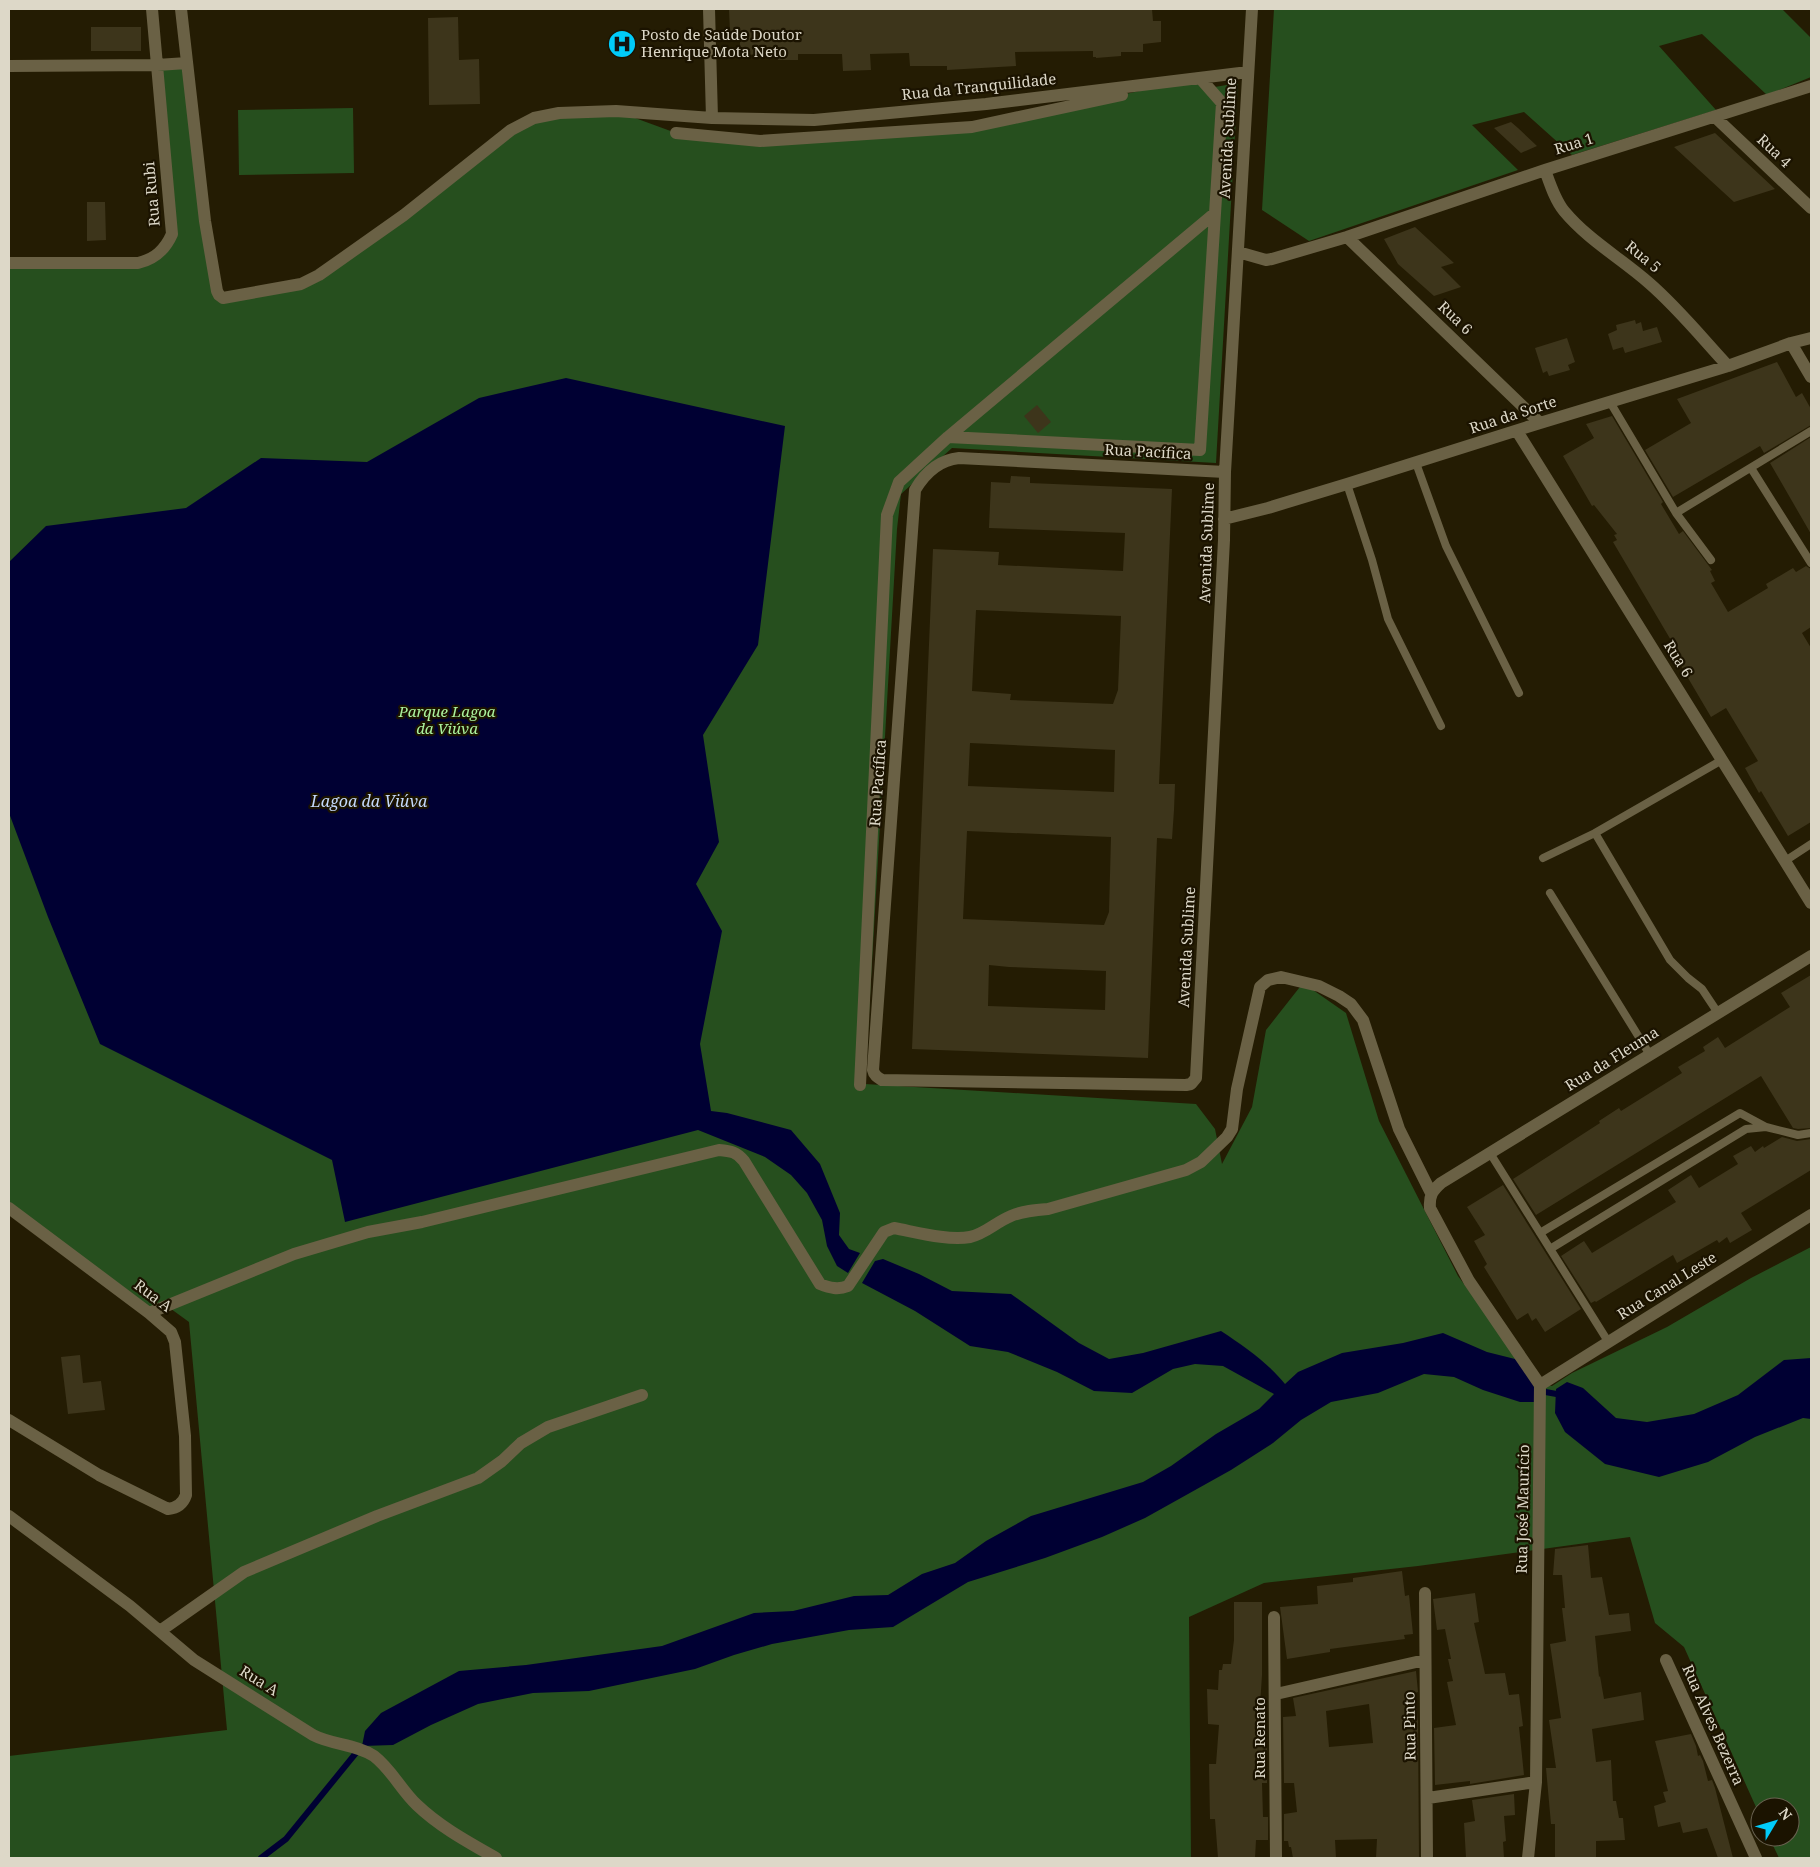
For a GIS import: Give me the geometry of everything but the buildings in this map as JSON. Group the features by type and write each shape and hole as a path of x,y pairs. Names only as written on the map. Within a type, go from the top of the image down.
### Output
{"street":[{"name":"Rua Rubi","path":"9,263 138,263 160,254 167,245 172,234 152,9"},
{"path":"9,66 187,63 181,9"},
{"path":"709,9 712,118"},
{"name":"Avenida Sublime","path":"1196,1078 1226,472 1252,9"},
{"name":"Rua da Tranquilidade","path":"187,63 205,220 219,295 223,298 301,284 319,275 404,215 511,130 534,118 559,113 616,111 712,118 814,120 986,104 1248,72"},
{"path":"676,133 760,140 972,127 1200,78 1222,103 1200,450 948,437"},
{"name":"Rua 1","path":"1238,252 1266,260 1272,259 1811,86"},
{"name":"Rua 4","path":"1715,117 1811,208"},
{"name":"Rua 5","path":"1545,170 1554,194 1564,211 1586,232 1661,294 1728,366"},
{"path":"860,1085 887,515 899,482 948,437 1215,213"},
{"name":"Rua 6","path":"1347,236 1540,422"},
{"name":"Rua da Sorte","path":"1224,519 1347,484 1517,431 1540,422 1728,366 1791,343 1811,338"},
{"path":"1791,343 1811,377"},
{"name":"Rua 6","path":"1517,431 1811,903"},
{"name":"Rua Pacífica","path":"1196,1078 1192,1084 1186,1085 882,1080 874,1074 873,1070 915,490 938,465 947,459 959,458 1226,472"},
{"name":"Rua da Fleuma","path":"1431,1192 1490,1153 1811,956"},
{"path":"149,1313 294,1254 368,1232 432,1220 719,1150 732,1151 739,1154 820,1284 841,1288 848,1286 884,1232 894,1228 960,1238 971,1237 982,1233 1011,1216 1028,1210 1057,1206 1186,1170 1201,1162 1227,1137 1232,1129 1237,1089 1260,987 1268,980 1281,977 1319,986 1339,996 1351,1004 1363,1020 1399,1129 1431,1192 1430,1208 1469,1282 1540,1386"},
{"name":"Rua A","path":"9,1208 149,1313 171,1332 175,1342 184,1436 186,1495 180,1504 168,1509 99,1475 9,1420"},
{"name":"Rua Canal Leste","path":"1540,1386 1811,1215"},
{"name":"Rua José Maurício","path":"1528,1858 1536,1782 1540,1386"},
{"path":"160,1631 244,1572 377,1516 478,1478 502,1461 521,1443 548,1427 642,1395"},
{"name":"Rua A","path":"9,1516 130,1606 194,1660 322,1740 354,1747 372,1755 387,1767 415,1803 438,1824 496,1858"},
{"name":"Rua Pinto","path":"1425,1593 1427,1858"},
{"name":"Rua Renato","path":"1274,1617 1276,1858"},
{"path":"1276,1694 1425,1660"},
{"name":"Rua Alves Bezerra","path":"1666,1660 1756,1858"},
{"path":"1428,1798 1536,1782"}],"lane":[{"path":"1610,402 1676,513 1711,560"},
{"path":"1676,513 1811,431"},
{"path":"1416,462 1446,546 1519,693"},
{"path":"1751,468 1811,563"},
{"path":"1347,484 1372,560 1388,620 1441,726"},
{"path":"1543,858 1594,833 1722,760"},
{"path":"1594,833 1670,960 1702,989 1718,1013"},
{"path":"1785,860 1811,844"},
{"path":"1550,893 1650,1055"},
{"path":"1540,1233 1740,1113 1766,1127 1798,1135 1811,1133"},
{"path":"1550,1249 1746,1128 1766,1127"},
{"path":"1490,1153 1609,1343"}],"green space":[{"path":"1274,9 1782,9 1811,38 1811,77 1767,95 1702,34 1659,46 1716,110 1572,155 1524,112 1472,125 1518,170 1309,241 1262,210"},
{"name":"Parque Lagoa da Viúva","path":"187,63 219,295 301,284 534,118 616,111 676,133 760,141 972,127 1200,78 1209,88 1238,83 1216,463 952,448 901,494 897,529 865,1084 1196,1104 1215,1129 1222,1164 1252,1107 1266,1030 1303,983 1346,1013 1379,1121 1458,1276 1504,1338 1543,1384 1552,1386 1572,1373 1667,1327 1751,1278 1811,1247 1811,1858 1779,1858 1774,1847 1800,1847 1800,1797 1751,1797 1684,1647 1655,1623 1630,1537 1418,1566 1264,1583 1189,1617 1191,1858 9,1858 9,1756 227,1730 189,1322 167,1306 149,1313 9,1208 9,263 138,263 167,245 157,65"},
{"path":"353,108 354,173 239,175 238,110"}],"water":[{"name":"Lagoa da Viúva","path":"566,378 785,426 758,645 703,735 719,842 696,884 722,931 700,1044 711,1111 727,1113 791,1130 820,1164 840,1213 839,1235 849,1249 860,1253 848,1273 837,1266 827,1246 822,1220 807,1193 791,1175 765,1157 698,1130 345,1222 332,1160 100,1044 48,917 9,813 9,562 46,526 186,508 261,458 367,462 479,398"},
{"path":"883,1259 919,1274 952,1291 1011,1294 1079,1343 1109,1359 1143,1353 1221,1331 1263,1362 1285,1384 1298,1372 1342,1353 1403,1343 1443,1333 1487,1352 1523,1361 1539,1385 1538,1402 1520,1402 1483,1390 1454,1377 1424,1374 1378,1393 1331,1402 1301,1420 1273,1443 1231,1470 1145,1518 1102,1537 1045,1558 968,1582 893,1627 849,1630 772,1644 695,1669 589,1691 533,1693 478,1704 431,1725 393,1745 362,1746 365,1731 381,1713 459,1671 526,1665 662,1646 754,1613 793,1611 854,1596 888,1595 922,1574 955,1563 986,1541 1031,1516 1143,1482 1171,1466 1216,1434 1259,1409 1274,1394 1223,1366 1195,1364 1173,1369 1132,1393 1094,1391 1057,1372 1008,1352 970,1346 915,1311 862,1283 875,1261"},
{"path":"1811,1358 1811,1419 1803,1418 1755,1437 1708,1462 1659,1477 1605,1464 1565,1432 1555,1413 1556,1389 1567,1382 1583,1388 1616,1418 1647,1422 1694,1414 1738,1395 1784,1360"}],"waterway":[{"path":"1540,1391 1564,1397"},
{"path":"261,1858 286,1839 360,1748"}],"place":[{"name":"Posto de Saúde Doutor Henrique Mota Neto","path":"622,44"}]}
